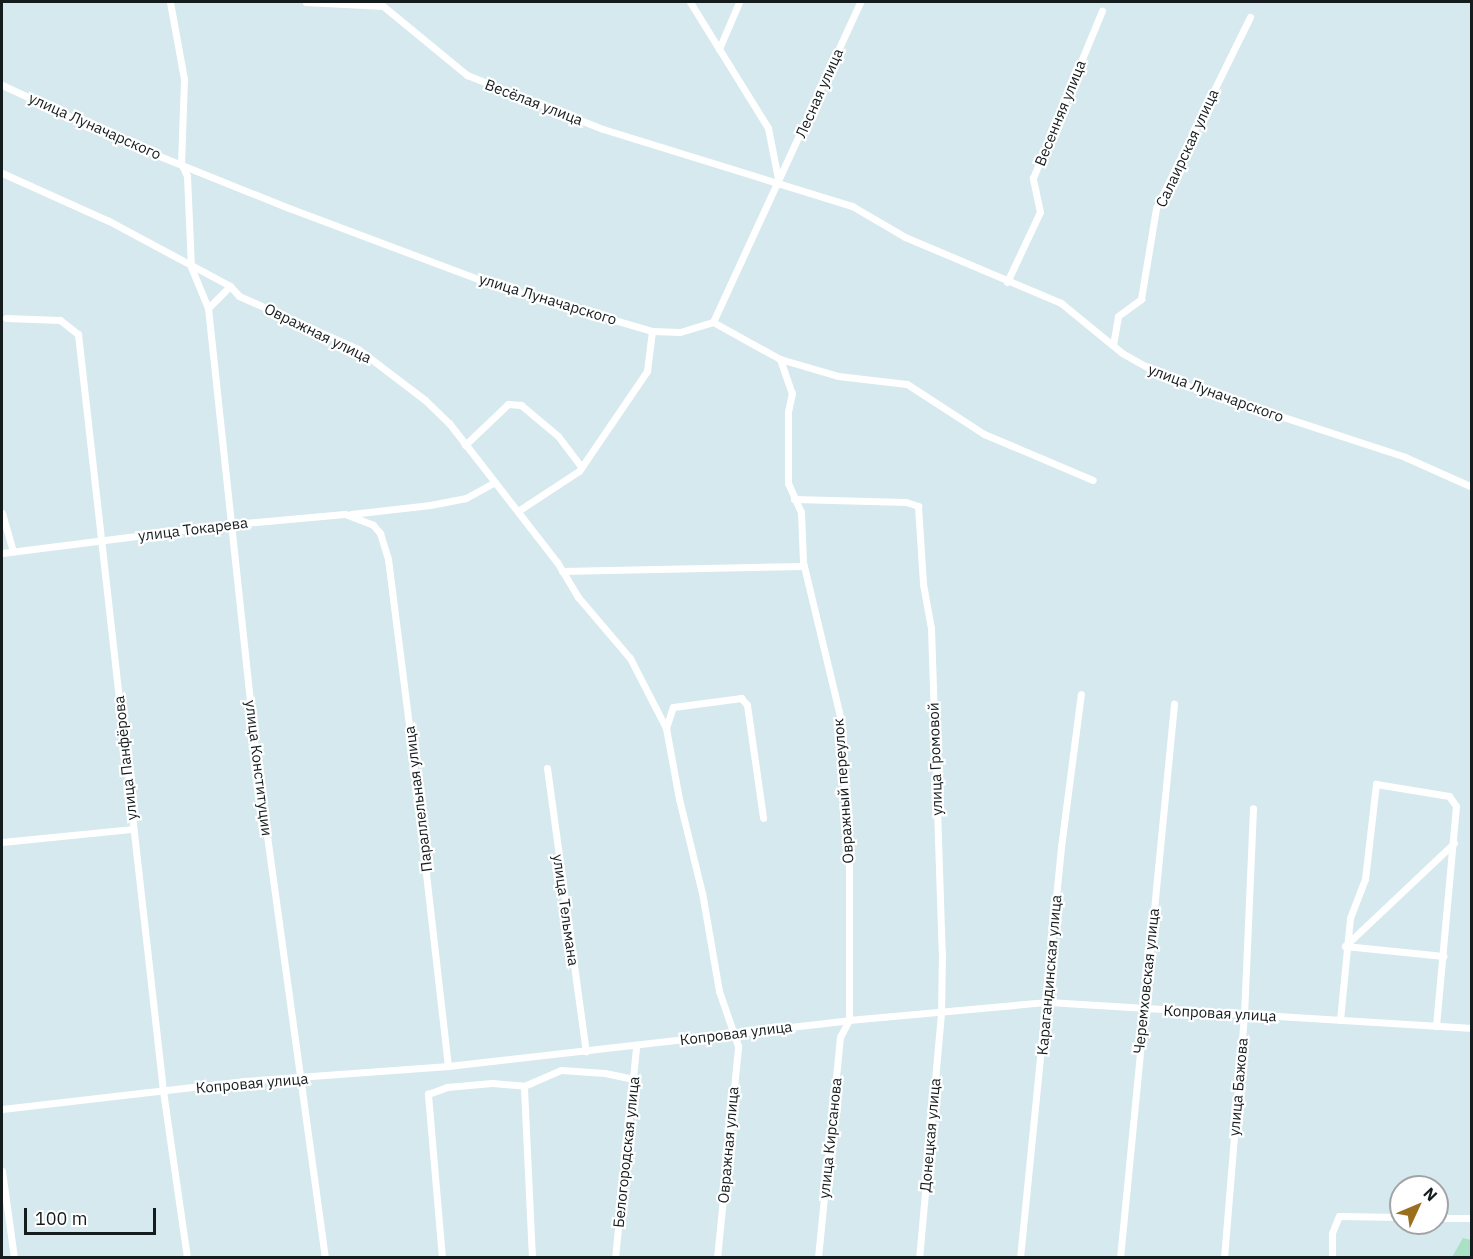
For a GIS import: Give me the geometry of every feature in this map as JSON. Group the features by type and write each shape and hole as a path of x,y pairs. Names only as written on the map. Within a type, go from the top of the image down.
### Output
{"street":[{"path":"170,2 184,78 181,163 187,176 191,267"},
{"name":"Весёлая улица","path":"306,2 383,6 467,75 603,129 779,184"},
{"path":"690,2 768,128 779,184"},
{"path":"719,49 739,2"},
{"name":"Лесная улица","path":"713,322 779,184 860,2"},
{"name":"Весенняя улица","path":"1007,282 1040,212 1033,178 1102,11"},
{"name":"Салаирская улица","path":"1113,345 1118,316 1142,299 1156,208 1250,17"},
{"name":"улица Луначарского","path":"2,85 127,143 289,208 494,285 652,331 680,332 713,322"},
{"name":"Овражная улица","path":"2,173 110,220 191,267 230,286 239,296 358,349 384,367 449,423 493,483 518,511 578,597 630,658 666,728 719,992 735,1032 738,1046 717,1257"},
{"name":"улица Луначарского","path":"779,184 852,206 905,237 1061,303 1113,345 1170,380 1406,457 1472,487"},
{"name":"улица Конституции","path":"191,267 208,308 233,524 254,741 325,1257"},
{"path":"208,308 230,286"},
{"name":"улица Панфёрова","path":"6,318 60,320 78,334 163,1091 187,1257"},
{"path":"713,322 780,359 838,376 907,384 984,434 1093,480"},
{"path":"518,511 581,467 646,371 652,331"},
{"name":"Овражный переулок","path":"780,359 792,393 787,460 788,483 801,512 803,564 842,725 849,869 849,1020"},
{"path":"465,446 508,404 521,405 558,436 581,467"},
{"path":"345,514 430,505 466,498 493,483"},
{"name":"улица Громовой","path":"794,499 906,502 918,506 923,584 931,628 941,1013"},
{"path":"2,513 13,551"},
{"name":"улица Токарева","path":"2,553 233,524 345,514 373,525 380,533"},
{"name":"Параллельная улица","path":"380,533 388,560 448,1066"},
{"path":"562,571 803,564"},
{"name":"Карагандинская улица","path":"1020,1257 1048,1002 1061,847 1081,694"},
{"path":"666,728 674,708 741,698 747,705 763,818"},
{"name":"Черемховская улица","path":"1120,1257 1142,1009 1174,704"},
{"name":"улица Тельмана","path":"547,768 586,1051"},
{"path":"1340,1020 1345,946 1350,918 1365,879 1376,784 1449,796 1455,806 1454,843 1436,1026"},
{"name":"улица Бажова","path":"1224,1257 1244,1015 1253,808"},
{"path":"2,842 133,829"},
{"path":"1345,946 1454,843"},
{"path":"1345,946 1443,956"},
{"name":"Копровая улица","path":"2,1109 163,1091 448,1066 636,1046 735,1032 1048,1002 1472,1028"},
{"name":"Донецкая улица","path":"919,1257 941,1013"},
{"name":"улица Кирсанова","path":"818,1257 840,1037 849,1020"},
{"name":"Белогородская улица","path":"615,1257 636,1046"},
{"path":"442,1257 428,1094 447,1087 473,1084 524,1086 561,1070 605,1073 633,1079"},
{"path":"524,1086 532,1257"},
{"path":"2,1171 14,1257"},
{"path":"1332,1257 1332,1233 1339,1216 1389,1217"},
{"path":"1449,1218 1472,1218"}],"green space":[{"path":"1463,1238 1471,1240 1471,1257 1452,1257"}]}
